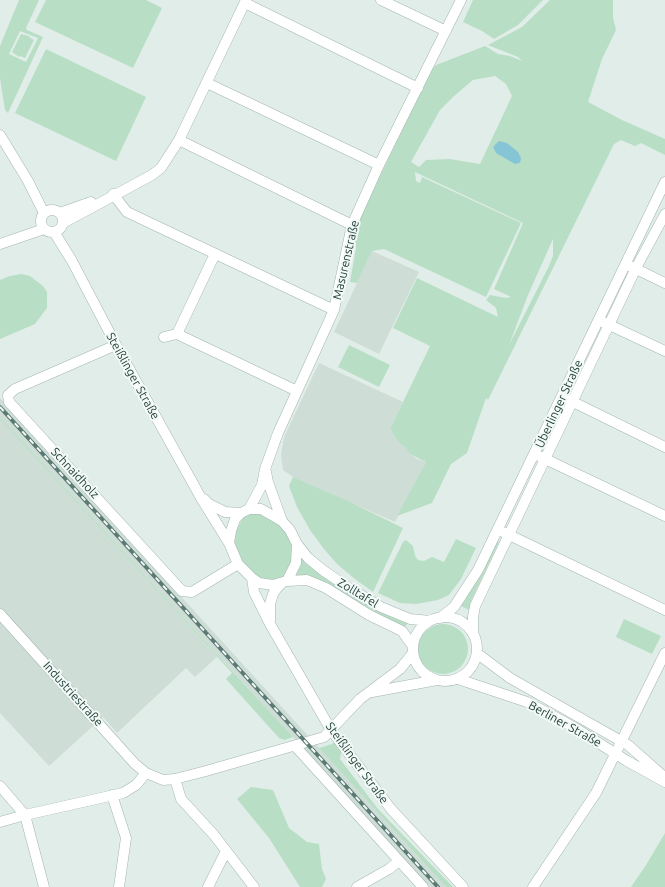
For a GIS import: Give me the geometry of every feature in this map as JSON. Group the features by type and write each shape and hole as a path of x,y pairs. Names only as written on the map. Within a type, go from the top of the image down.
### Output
{"street":[{"path":"381,0 446,31"},
{"name":"Masurenstraße","path":"245,511 262,485 274,441 334,310 352,225 379,165 461,0"},
{"path":"3,243 113,194 152,175 161,168 179,140 245,2 418,88"},
{"path":"207,82 379,165"},
{"name":"Steißlinger Straße","path":"1,140 52,221 116,345 197,489 209,504 218,510 225,512 261,509 282,521 290,530 297,544"},
{"path":"179,140 352,225"},
{"name":"Überlinger Straße","path":"473,633 475,606 545,459 599,320 664,185"},
{"path":"113,194 127,212 334,310"},
{"name":"Überlinger Straße","path":"440,618 454,607 478,570 535,454 609,325 636,268 665,214"},
{"path":"176,334 215,254"},
{"path":"626,264 665,283"},
{"path":"599,320 665,351"},
{"path":"164,338 176,334 297,391"},
{"name":"Schnaidholz","path":"116,345 16,389 8,395 9,402 182,591 192,592 238,564"},
{"path":"567,399 665,447"},
{"path":"535,454 665,516"},
{"path":"265,469 282,521"},
{"name":"Steißlinger Straße","path":"197,489 200,498 229,543 238,564 252,578 254,592 270,624 331,730 391,809 463,887"},
{"path":"229,543 235,519 245,511"},
{"path":"498,530 665,610"},
{"path":"270,624 270,604 276,588 285,582 296,564 297,544"},
{"name":"Zolltafel","path":"297,544 308,558 324,571 363,597 410,620 430,621"},
{"path":"252,578 259,583 285,582"},
{"name":"Zolltafel","path":"285,582 307,580 326,588 402,631 413,649"},
{"name":"Industriestraße","path":"0,614 119,746 146,773"},
{"path":"0,822 123,793 136,785 146,773 162,780 175,779 318,740 331,730 355,704 400,670 413,649 418,631 430,621 450,617 467,625 473,633 477,643 478,654 471,669 458,679 451,681 437,680 370,693"},
{"path":"413,649 419,667 427,675 437,680"},
{"path":"533,887 596,793 665,653"},
{"name":"Berliner Straße","path":"478,654 510,678 622,741 665,780"},
{"name":"Berliner Straße","path":"458,679 527,702 665,780"},
{"path":"295,746 422,887"},
{"path":"175,779 181,799 214,835 254,887"},
{"path":"0,786 25,815 44,887"},
{"path":"112,795 126,838 119,887"},
{"path":"208,887 226,851"},
{"path":"357,887 390,869 399,861"}],"shaded area":[{"path":"372,251 419,272 379,354 334,332"},
{"path":"319,363 403,402 390,429 399,443 410,454 426,462 395,522 293,477 283,470 281,455 284,437"},
{"path":"0,398 446,887 430,887 0,417"},
{"path":"0,419 217,657 195,677 186,668 117,733 103,717 49,766 0,713"}],"green space":[{"path":"19,0 39,0 26,28 43,37 8,113 5,110 0,78 0,46","holes":["20,31 38,38 26,62 9,54"]},
{"path":"46,0 146,0 162,8 133,68 35,22"},
{"path":"473,0 543,0 518,25 494,39 463,22"},
{"path":"550,0 613,0 613,17 616,30 602,59 588,102 665,139 665,155 641,143 635,146 621,140 614,144 488,400 486,398 467,453 451,464 432,503 397,516 426,462 410,454 399,443 390,429 430,346 393,328 417,278 498,317 496,308 486,300 490,295 511,297 494,289 523,223 415,172 416,181 420,183 422,177 521,223 486,297 384,249 372,251 357,283 350,282 356,248 353,233 429,73 436,65 485,46 498,54 522,61 518,57 488,45 522,27","holes":["495,76 506,84 512,96 480,164 449,159 426,160 419,167 411,162 440,110 473,80","553,239 553,256 549,266 509,345 528,295"]},
{"path":"21,34 29,36 34,40 25,58 19,57 12,52"},
{"path":"46,49 146,97 116,161 15,113"},
{"path":"21,274 30,276 43,286 47,292 47,308 35,324 0,339 0,280"},
{"path":"349,345 390,365 379,387 338,367"},
{"path":"0,417 293,737 284,740 279,738 226,679 232,673"},
{"path":"293,477 403,528 373,592 337,564 310,530 297,507 289,486"},
{"path":"259,512 282,525 292,543 293,560 287,574 274,582 260,580 241,563 234,548 236,531 243,518 247,514"},
{"path":"456,539 476,548 461,579 449,595 438,600 416,604 400,603 378,593 403,542 406,540 413,546 418,560 424,561 432,557 444,562"},
{"path":"496,541 499,542 471,601 469,610 461,606"},
{"path":"301,553 408,623 404,628 337,590 294,577"},
{"path":"624,619 661,636 652,654 616,637"},
{"path":"443,624 453,626 461,631 466,639 468,649 466,659 461,667 453,672 443,674 433,672 425,667 420,659 418,649 420,639 425,631 433,626"},
{"path":"335,741 342,748 340,759 378,809 453,887 446,887 319,748 332,744"},
{"path":"251,787 273,790 289,828 307,842 319,844 322,869 326,879 322,887 300,887 269,838 237,799"},
{"path":"665,833 665,887 631,887 646,865"}],"water":[{"path":"499,141 507,143 518,152 521,158 520,163 515,164 496,153 493,147"}],"railway":[{"path":"0,407 438,887"}]}
